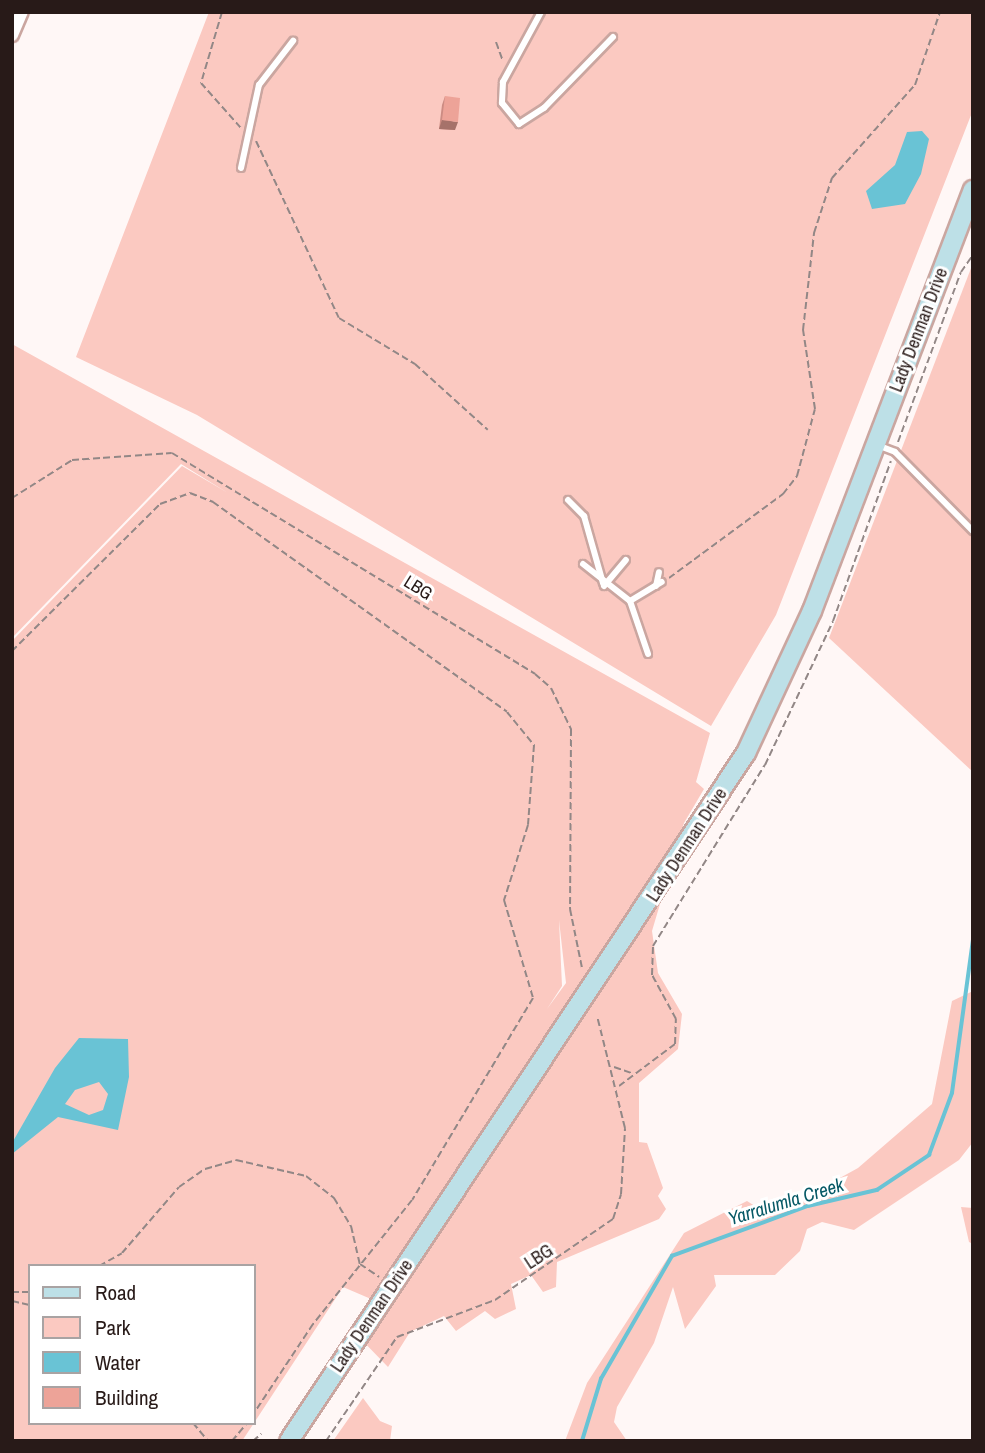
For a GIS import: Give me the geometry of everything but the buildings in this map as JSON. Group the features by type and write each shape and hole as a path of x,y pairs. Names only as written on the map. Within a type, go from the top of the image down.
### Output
{"street":[{"path":"12,35 22,12"},
{"name":"Lady Denman Drive","path":"289,1441 746,753 812,611 973,190"}],"lane":[{"path":"541,12 509,67 502,103 519,124 538,114 613,37"},
{"path":"241,168 251,137 259,85 293,41"},
{"path":"876,444 895,452 973,531"},
{"path":"568,500 583,516 604,586"},
{"path":"604,586 626,561"},
{"path":"583,564 604,586 630,601 648,654"},
{"path":"630,601 659,584 659,572"}],"path":[{"path":"222,12 201,83 216,107 251,137 339,318 415,364 488,429"},
{"path":"659,584 783,494 797,476 814,409 803,330 814,233 832,178 915,85 940,12"},
{"path":"496,42 509,67"},
{"name":"LBG","path":"12,498 72,460 172,453 535,674 551,688 571,729 570,909 582,968"},
{"path":"12,651 160,504 190,493 213,502 507,712 534,745 528,825 504,900 533,998 412,1199 360,1264 256,1410"},
{"name":"LBG","path":"326,1441 397,1336 495,1300 613,1219 621,1194 625,1128 613,1066 597,1016"},
{"path":"613,1066 632,1073"},
{"path":"103,1264 122,1253 179,1187 205,1169 236,1160 306,1176 334,1198 351,1226 360,1264 392,1286"},
{"path":"195,1425 208,1441"},
{"path":"232,1441 245,1425"},
{"path":"253,1441 261,1434"}],"green space":[{"path":"209,12 973,12 973,110 776,615 711,726 197,415 76,357"},
{"path":"973,263 973,772 829,638"},
{"path":"12,344 710,733 696,782 704,789 684,823 652,931 658,973 682,1014 678,1049 639,1083 639,1142 647,1143 663,1188 658,1196 666,1209 659,1219 557,1262 556,1287 543,1292 531,1275 511,1284 516,1309 495,1319 485,1311 456,1331 444,1316 410,1332 388,1367 356,1334 381,1294 376,1291 371,1299 343,1287 256,1420 256,1264 28,1264 28,1425 253,1425 242,1441 12,1441 12,641 182,466 228,493 181,464 12,638","holes":["559,920 566,983 547,1009 562,986"]},
{"path":"973,991 973,1142 959,1160 854,1230 822,1222 807,1229 800,1251 775,1275 714,1275 716,1286 685,1329 673,1287 654,1343 617,1407 614,1422 627,1441 565,1441 587,1383 684,1233 747,1201 771,1216 858,1168 932,1104 952,1001"},
{"path":"961,1207 973,1208 973,1244 969,1242"},
{"path":"363,1398 380,1421 392,1426 390,1441 333,1441"}],"water":[{"path":"922,131 929,139 921,174 905,204 872,209 866,191 895,165 907,132"},
{"path":"79,1038 128,1039 129,1077 118,1130 58,1117 12,1154 12,1143 55,1068","holes":["99,1082 108,1094 103,1110 89,1115 65,1104 75,1090"]}],"waterway":[{"name":"Yarralumla Creek","path":"582,1441 601,1379 672,1256 808,1206 877,1190 929,1155 952,1093 973,939"}]}
